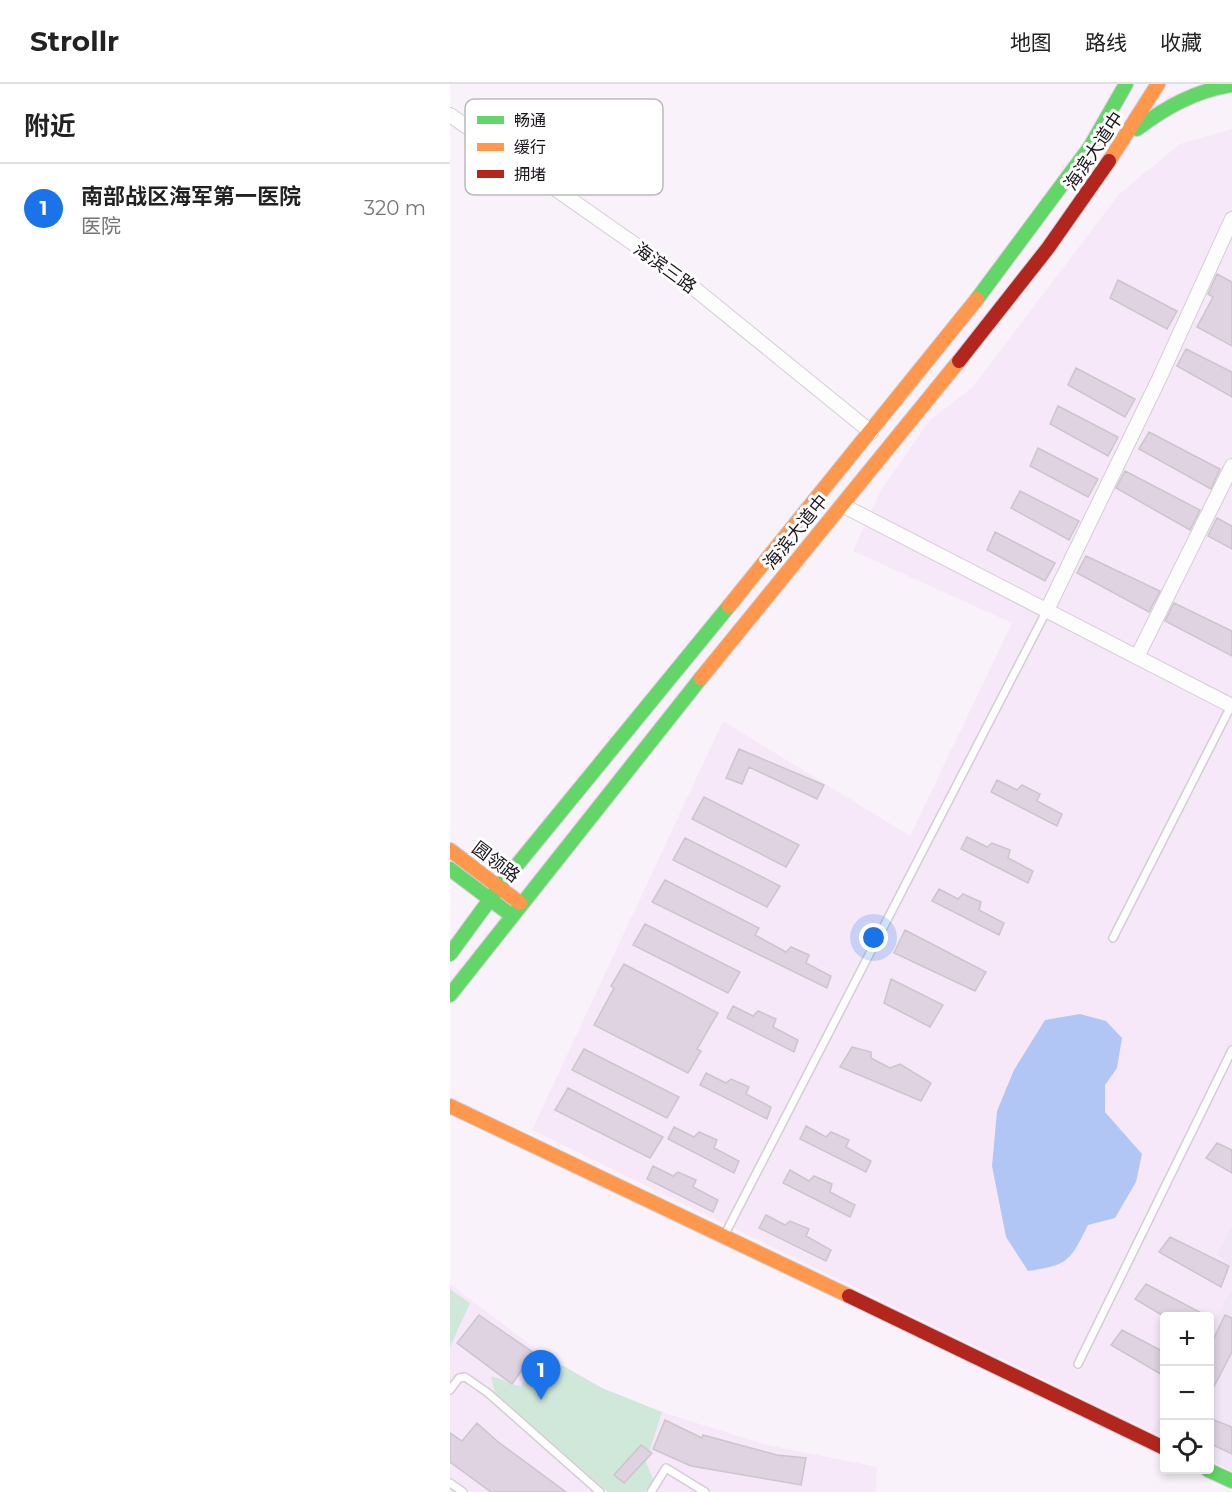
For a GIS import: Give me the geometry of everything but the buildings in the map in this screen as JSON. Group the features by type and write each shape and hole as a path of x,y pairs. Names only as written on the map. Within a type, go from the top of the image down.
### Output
{"main road":[{"path":"1106,119 1114,84"},
{"name":"海滨大道中","path":"450,954 499,887 871,432 1005,262 1090,147 1126,84"},
{"name":"海滨大道中","path":"450,995 519,903 1060,234 1125,138 1158,84"},
{"path":"1125,138 1158,112 1185,97 1213,87 1232,85"},
{"name":"圆领路","path":"450,850 519,903"},
{"name":"圆领路","path":"450,869 512,915"},
{"path":"450,1106 724,1235 1160,1446"},
{"path":"1214,1473 1232,1481"}],"street":[{"name":"海滨三路","path":"450,115 465,126"},
{"name":"海滨三路","path":"564,195 674,272 871,432"},
{"path":"1047,610 1159,379 1232,219"},
{"path":"1137,657 1232,466"},
{"path":"842,505 1232,705"}],"lane":[{"path":"724,1235 1047,610"},
{"path":"1113,938 1232,705"},
{"path":"1078,1364 1232,1050"},
{"path":"450,1390 459,1378 465,1377 488,1393 600,1492"},
{"path":"651,1492 666,1468 705,1492"},
{"path":"450,1483 463,1492"}],"shaded area":[{"path":"1232,129 1232,1471 1214,1462 1214,1312 1160,1312 1160,1436 532,1130 723,721 910,836 1012,623 853,551 881,490 930,420 972,388 1119,194 1180,144"},
{"path":"1232,1226 1232,1265 1217,1255"},
{"path":"450,1284 544,1355 602,1388 662,1412 763,1444 877,1467 876,1492 450,1492"},
{"path":"1232,1289 1232,1471 1214,1462 1214,1322"},
{"path":"1160,1417 1160,1436 1152,1432"}],"green space":[{"path":"450,1289 470,1303 450,1347"},
{"path":"544,1355 602,1388 662,1412 646,1462 654,1481 644,1492 608,1492 495,1393 491,1377 521,1386"}],"water":[{"path":"1080,1014 1106,1021 1122,1038 1117,1068 1105,1085 1105,1112 1142,1154 1136,1182 1115,1218 1088,1225 1077,1247 1067,1259 1052,1266 1028,1271 1006,1237 992,1166 997,1111 1014,1070 1045,1020"}],"traffic: fast":[{"path":"977,299 1090,147 1126,84"},
{"path":"1137,129 1182,101 1206,91 1232,85"},
{"path":"450,954 499,887 729,606"},
{"path":"450,995 701,678"},
{"path":"450,869 511,915"},
{"path":"1214,1473 1232,1481"}],"traffic: slow":[{"path":"1109,161 1158,84"},
{"path":"729,606 977,299"},
{"path":"701,678 959,361"},
{"path":"450,850 520,903"},
{"path":"450,1106 849,1296"}],"traffic: jam":[{"path":"959,361 1048,248 1109,161"},
{"path":"849,1296 1160,1446"}],"place":[{"name":"南部战区海军第一医院","path":"541,1400"}]}
